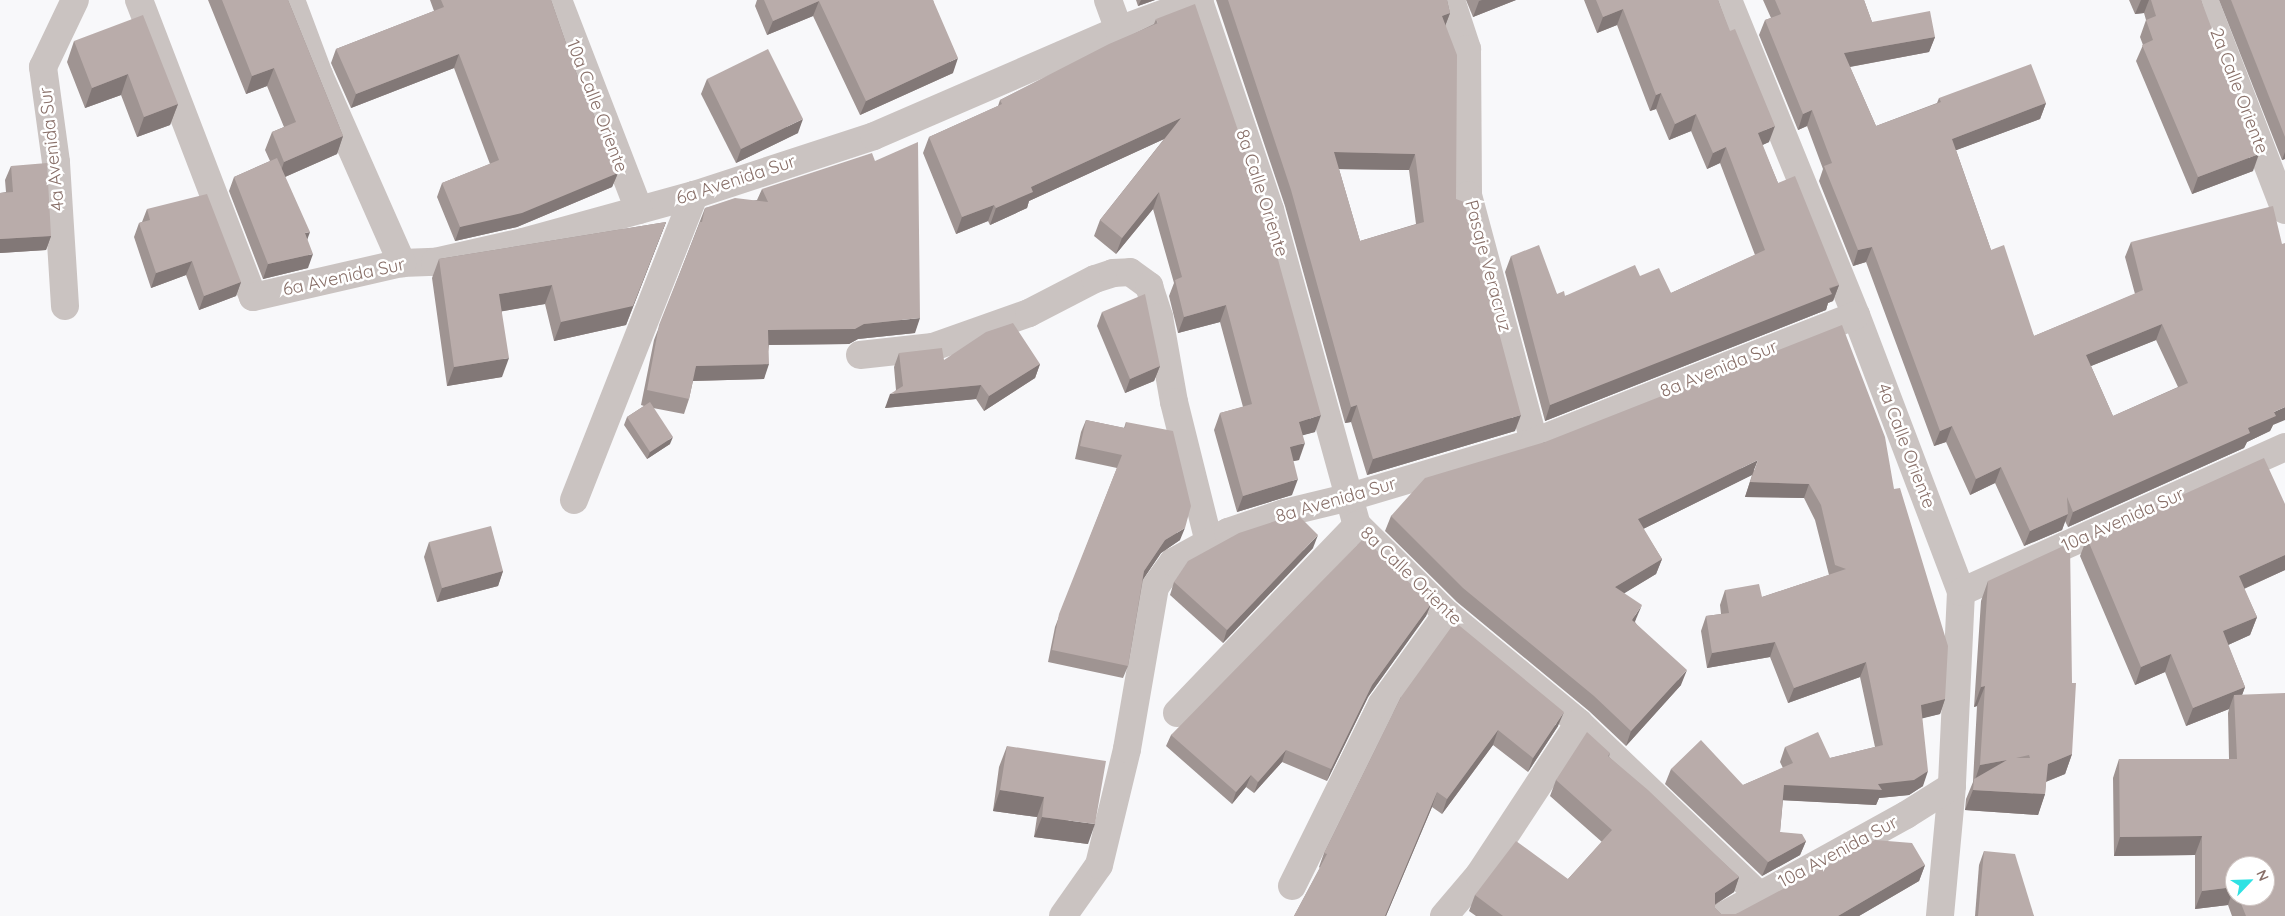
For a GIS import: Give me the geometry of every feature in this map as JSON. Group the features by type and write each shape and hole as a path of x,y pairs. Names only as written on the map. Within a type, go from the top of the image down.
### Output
{"street":[{"name":"4a Avenida Sur","path":"65,306 56,162 43,67 75,0"},
{"name":"6a Avenida Sur","path":"138,0 253,297 402,263 434,262 523,242 694,195 874,136 1119,30 1199,0"},
{"path":"291,0 319,75 402,263"},
{"name":"10a Calle Oriente","path":"558,0 639,210"},
{"path":"1108,0 1119,30"},
{"name":"8a Calle Oriente","path":"1199,0 1270,210 1357,526 1447,614 1579,723 1758,895"},
{"name":"Pasaje Veracruz","path":"1451,0 1467,49 1468,195 1534,442"},
{"name":"4a Calle Oriente","path":"1728,0 1856,315 1961,592 1952,786 1940,916"},
{"name":"2a Calle Oriente","path":"2204,0 2285,210"},
{"path":"574,500 694,195"},
{"path":"860,355 933,347 1029,313 1113,272 1130,272 1149,286 1159,318 1174,402 1209,542"},
{"name":"8a Avenida Sur","path":"1063,916 1098,865 1101,856 1127,749 1156,587 1173,562 1209,542 1284,513 1350,497 1534,442 1856,315"},
{"name":"10a Avenida Sur","path":"1961,592 2285,448"},
{"path":"1178,713 1357,526"},
{"path":"1292,886 1382,704 1447,614"},
{"path":"1444,916 1479,875 1579,723"},
{"name":"10a Avenida Sur","path":"1723,916 1906,815 1952,786"}],"building":[{"path":"222,0 288,0 343,136 284,162 272,132 296,122 274,68 252,76"},
{"path":"441,0 551,0 576,72 618,173 522,213 460,227 442,183 499,160 459,54 356,94 336,49 444,7"},
{"path":"764,0 933,0 958,58 866,101 819,1 773,21"},
{"path":"1228,0 1447,0 1450,13 1442,16 1457,55 1456,199 1464,202 1521,415 1373,459 1357,405 1351,407 1291,190","holes":["1334,152 1415,154 1424,222 1360,241"]},
{"path":"1596,0 1718,0 1730,31 1735,29 1775,126 1758,133 1778,183 1795,176 1839,285 1829,288 1832,294 1550,405 1511,256 1539,245 1557,294 1564,291 1565,296 1635,265 1640,276 1659,268 1671,293 1765,250 1726,147 1713,153 1696,114 1675,124 1661,93 1656,95 1623,9 1603,17"},
{"path":"1775,0 1864,0 1872,22 1930,11 1935,37 1844,53 1876,126 1941,102 1939,98 2031,64 2046,103 1952,139 1991,250 2004,245 2034,336 2143,290 2131,242 2273,206 2282,244 2285,243 2285,407 2274,412 2276,416 2248,428 2250,433 2073,512 2067,497 2068,514 2030,531 2001,467 1976,479 1952,426 1940,431 1872,247 1858,250 1824,166 1832,163 1812,110 1803,114 1765,20 1781,14","holes":["2162,324 2188,383 2113,416 2086,355"]},
{"path":"2151,0 2201,0 2259,154 2198,177 2142,45 2153,40 2146,20 2156,16"},
{"path":"2231,0 2285,0 2285,137"},
{"path":"1195,4 1261,198 1321,415 1299,422 1305,443 1290,447 1298,479 1243,496 1220,413 1252,404 1226,305 1184,317 1175,280 1182,277 1159,192 1122,238 1100,220 1181,118 1031,187 1033,192 996,208 994,205 962,217 929,137 1002,104 1000,100 1109,44 1158,23 1156,19"},
{"path":"143,15 178,104 144,117 128,74 92,88 74,41"},
{"path":"768,49 803,119 741,149 707,79"},
{"path":"918,142 920,318 864,324 855,329 768,330 769,364 696,366 689,399 647,390 659,325 700,222 702,222 705,208 735,198 768,202 762,189 872,153 875,161"},
{"path":"277,158 310,232 305,233 313,254 268,264 234,177"},
{"path":"47,163 51,236 0,239 0,193 13,192 11,166"},
{"path":"207,194 241,282 204,296 192,261 156,273 139,223 150,220 147,209"},
{"path":"666,222 633,306 561,322 552,285 499,294 509,358 454,367 439,259"},
{"path":"1145,294 1160,366 1130,379 1102,312"},
{"path":"1013,323 1040,364 989,396 981,385 890,394 903,386 899,353 942,348 944,360 986,332"},
{"path":"1842,325 1885,437 1894,489 1900,488 1948,646 1945,699 1921,705 1928,771 1914,780 1878,784 1882,790 1784,785 1780,832 1802,834 1806,841 1768,862 1671,769 1701,740 1743,785 1793,763 1785,747 1818,732 1830,758 1883,745 1866,662 1794,688 1775,642 1712,653 1706,616 1729,613 1725,590 1759,584 1762,597 1846,569 1835,565 1821,505 1809,484 1750,482 1758,460 1638,519 1662,559 1615,587 1642,605 1632,620 1687,670 1631,731 1594,696 1463,588 1391,516 1425,478 1545,442"},
{"path":"650,402 673,437 650,452 627,417"},
{"path":"1086,420 1125,428 1126,422 1173,431 1191,506 1185,528 1165,540 1144,571 1128,666 1052,650 1059,614 1122,455 1080,446"},
{"path":"2264,458 2285,504 2285,555 2239,576 2257,617 2223,631 2245,687 2193,708 2171,654 2141,667 2087,538"},
{"path":"1297,514 1318,535 1227,630 1174,582 1188,561 1239,533"},
{"path":"491,526 503,571 442,588 429,542"},
{"path":"1364,538 1431,604 1372,685 1331,769 1286,750 1258,782 1251,775 1236,792 1171,735"},
{"path":"2070,543 2072,683 2076,683 2072,754 2048,764 2045,794 1973,790 1974,779 2007,760 1980,765 1985,686 1981,687 1988,581","holes":["2029,755 2030,758 2016,758"]},
{"path":"1455,622 1564,712 1533,758 1498,730 1447,799 1437,792 1385,916 1294,916 1327,854 1324,853 1401,697"},
{"path":"2285,693 2285,916 2246,916 2242,906 2275,906 2275,856 2225,856 2225,888 2202,891 2202,836 2120,837 2119,759 2237,759 2234,695"},
{"path":"1587,732 1610,753 1608,756 1648,790 1739,877 1715,893 1715,908 1721,914 1736,914 1875,840 1912,843 1925,865 1838,916 1503,916 1475,895 1516,841 1568,879 1612,830 1556,780"},
{"path":"1007,746 1106,761 1095,824 1042,817 1044,797 1000,790"},
{"path":"1984,851 2015,854 2034,916 1978,916"}]}
